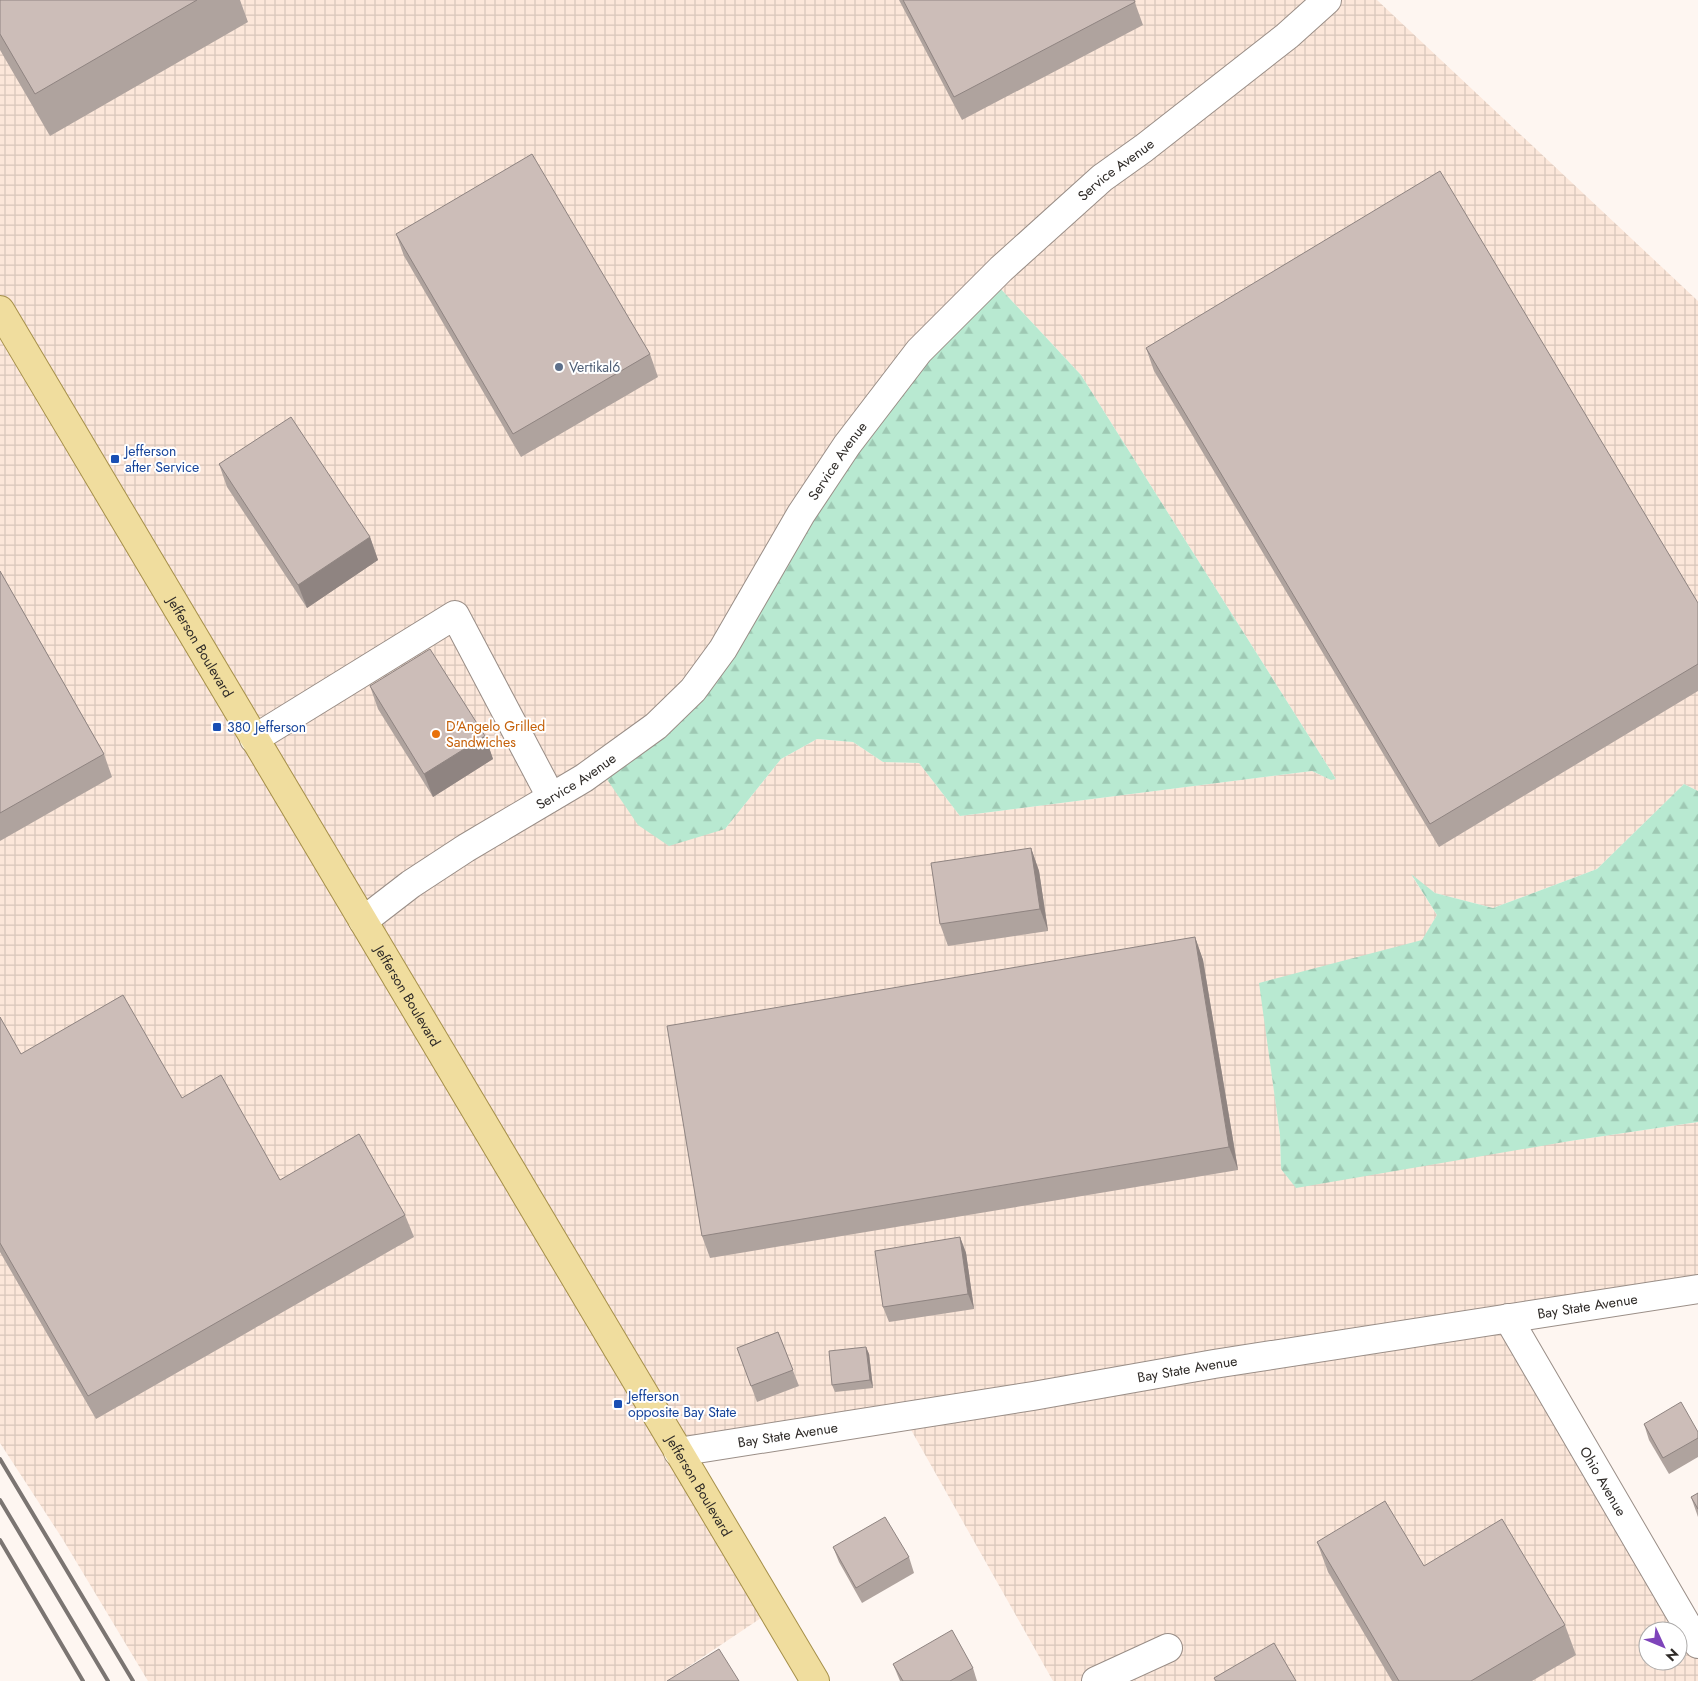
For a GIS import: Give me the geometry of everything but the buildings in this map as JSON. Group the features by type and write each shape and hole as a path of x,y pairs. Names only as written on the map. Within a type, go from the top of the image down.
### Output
{"main road":[{"name":"Jefferson Boulevard","path":"0,310 815,1681"}],"street":[{"name":"Service Avenue","path":"363,921 411,884 466,848 551,797 656,726 693,690 723,649 801,514 842,453 919,351 945,323 1028,243 1102,178 1144,148 1287,36 1327,0"},
{"path":"254,739 455,615 551,797"},
{"name":"Bay State Avenue","path":"678,1452 1033,1396 1214,1364 1698,1289"},
{"name":"Ohio Avenue","path":"1508,1318 1698,1644"},
{"path":"1096,1681 1168,1648"}],"shaded area":[{"path":"0,0 1377,0 1698,301 1698,791 1684,784 1597,869 1493,908 1435,893 1412,876 1437,915 1422,941 1260,983 1280,1135 1281,1169 1570,1141 1698,1122 1698,1291 1511,1326 1686,1621 1638,1621 1638,1671 1688,1671 1688,1625 1698,1642 1698,1681 1053,1681 906,1421 688,1458 767,1614 667,1681 148,1681 62,1538 0,1443","holes":["999,287 1081,375 1336,779 1331,780 1312,771 960,816 919,763 883,762 853,742 817,739 781,759 725,829"]}],"green space":[{"path":"987,287 999,287 1081,375 1336,779 1331,780 1312,771 960,816 919,763 883,762 853,742 817,739 781,759 725,829 669,846 638,825 602,772 661,728 854,444"},
{"path":"1684,784 1698,791 1698,1122 1570,1141 1296,1188 1281,1169 1280,1135 1259,983 1422,940 1437,915 1411,874 1435,893 1493,908 1597,869"}],"railway":[{"path":"0,1459 133,1681"},
{"path":"0,1500 108,1681"},
{"path":"0,1540 83,1681"}],"place":[{"name":"Vertikal6","path":"559,367"},
{"name":"Jefferson after Service","path":"115,459"},
{"name":"380 Jefferson","path":"217,727"},
{"name":"D'Angelo Grilled Sandwiches","path":"436,734"},
{"name":"Jefferson opposite Bay State","path":"618,1404"}]}
